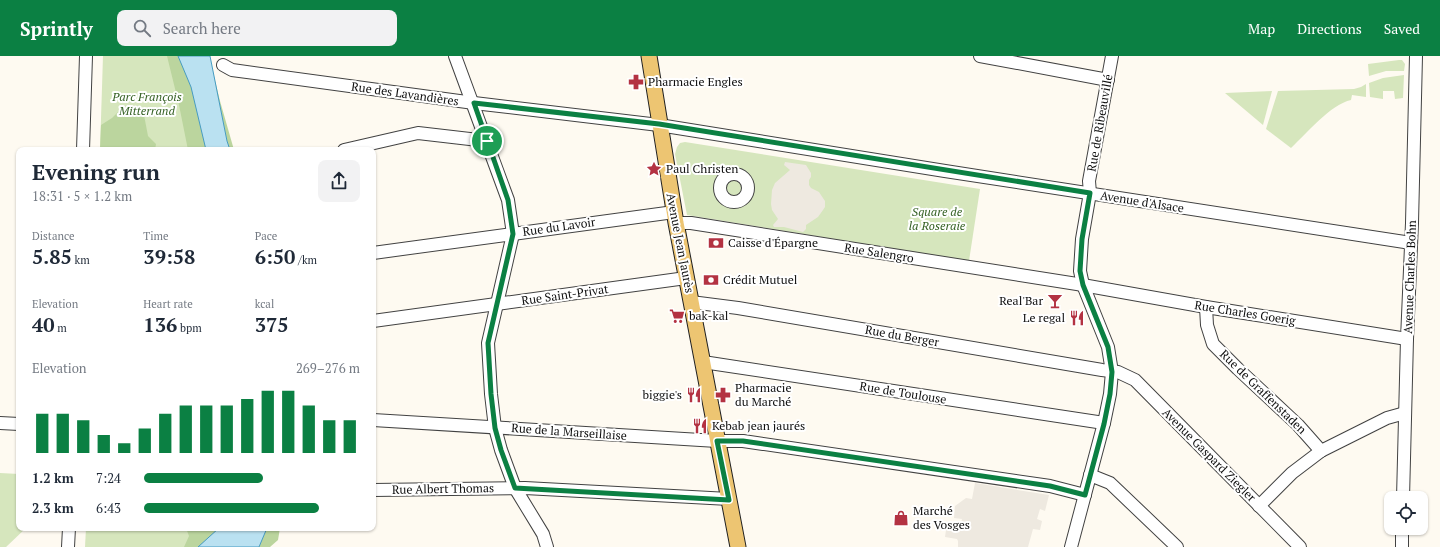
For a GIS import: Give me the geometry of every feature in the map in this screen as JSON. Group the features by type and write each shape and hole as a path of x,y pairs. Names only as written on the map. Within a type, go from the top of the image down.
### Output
{"main road":[{"name":"Avenue Jean Jaurès","path":"649,56 675,218 738,547"}],"street":[{"path":"83,147 86,56"},
{"path":"455,56 474,103 508,200 513,234 488,343 495,428 501,450 515,488 546,539 547,547"},
{"path":"980,56 1108,80"},
{"name":"Rue de Ribeauvillé","path":"1072,547 1104,424 1110,394 1112,372 1108,347 1083,285 1080,271 1080,259 1090,193 1089,182 1112,56"},
{"name":"Avenue Charles Bohn","path":"1403,491 1416,56"},
{"name":"Rue des Lavandières","path":"223,65 232,70 474,103 659,124"},
{"name":"Avenue d'Alsace","path":"659,124 1411,243"},
{"path":"357,147 418,133 487,141"},
{"name":"Rue du Lavoir","path":"376,253 513,234 675,218"},
{"name":"Rue Salengro","path":"675,218 691,223 1083,285"},
{"name":"Rue Saint-Privat","path":"376,321 686,278"},
{"name":"Rue Charles Goerig","path":"1083,285 1206,307 1407,339"},
{"name":"Rue du Berger","path":"691,302 738,308 1112,372"},
{"name":"Rue de Graffenstaden","path":"1206,307 1208,325 1213,344 1298,425 1321,451"},
{"name":"Rue de Toulouse","path":"703,362 1104,424"},
{"name":"Avenue Gaspard Ziegler","path":"1112,372 1118,372 1135,380 1300,547"},
{"path":"1259,506 1292,473 1321,451 1387,418 1405,413"},
{"name":"Rue de la Marseillaise","path":"376,420 717,441 743,441 1050,486 1085,495"},
{"path":"0,423 16,424"},
{"path":"1090,475 1110,483 1166,542 1177,547"},
{"name":"Rue Albert Thomas","path":"376,490 533,488 729,500"},
{"path":"68,547 69,531"},
{"path":"1402,535 1402,547"}],"green space":[{"name":"Parc François Mitterrand","path":"103,56 178,56 205,147 100,147"},
{"path":"167,56 209,56 233,147 187,147"},
{"path":"1402,60 1405,64 1404,71 1386,71 1369,76 1368,64"},
{"path":"1404,75 1403,98 1395,99 1394,91 1383,91 1383,99 1370,97 1369,83 1383,78"},
{"path":"1366,84 1366,97 1352,95 1351,100 1335,107 1327,113 1291,148 1266,129 1278,91 1354,89"},
{"path":"1272,91 1263,125 1225,93"},
{"path":"123,107 135,108 144,115 148,136 156,144 156,147 100,147 101,125 112,118"},
{"name":"Square de la Roseraie","path":"685,142 980,189 969,261 687,215 675,154 680,143"},
{"path":"0,473 16,474 16,531 23,531 6,547 0,547"},
{"path":"86,531 216,531 198,547 85,547"},
{"path":"187,531 280,531 278,540 270,547 184,547 189,536"}],"shaded area":[{"path":"785,162 806,165 811,173 809,185 811,188 819,192 825,201 825,207 823,210 818,217 806,225 806,229 803,232 784,227 774,227 773,225 778,219 772,210 772,190 775,183 790,170 784,165"},
{"path":"975,483 1049,495 1045,511 1040,509 1037,519 1042,521 1040,530 1033,529 1028,547 958,547 957,539 945,537 946,530 956,532 959,531 962,519 954,518 955,506 966,498 972,499"}],"water":[{"path":"178,56 210,56 229,147 205,147 191,87"},
{"path":"216,531 266,531 259,547 198,547"}],"place":[{"name":"Pharmacie Engles","path":"636,82"},
{"name":"Paul Christen","path":"654,169"},
{"name":"Caisse d'Épargne","path":"716,243"},
{"name":"Crédit Mutuel","path":"711,280"},
{"name":"Real'Bar","path":"1055,301"},
{"name":"bak-kal","path":"677,316"},
{"name":"Le regal","path":"1077,318"},
{"name":"biggie's","path":"694,395"},
{"name":"Pharmacie du Marché","path":"723,395"},
{"name":"Kebab jean jaurés","path":"700,426"},
{"name":"Marché des Vosges","path":"901,518"}],"route":[{"path":"474,103 659,124 1090,193 1082,239 1080,271 1083,285 1108,347 1112,372 1110,394 1104,424 1085,495 1050,486 743,441 717,441 729,500 515,488 501,450 495,428 488,343 513,234 508,200 487,141 474,103"}]}
